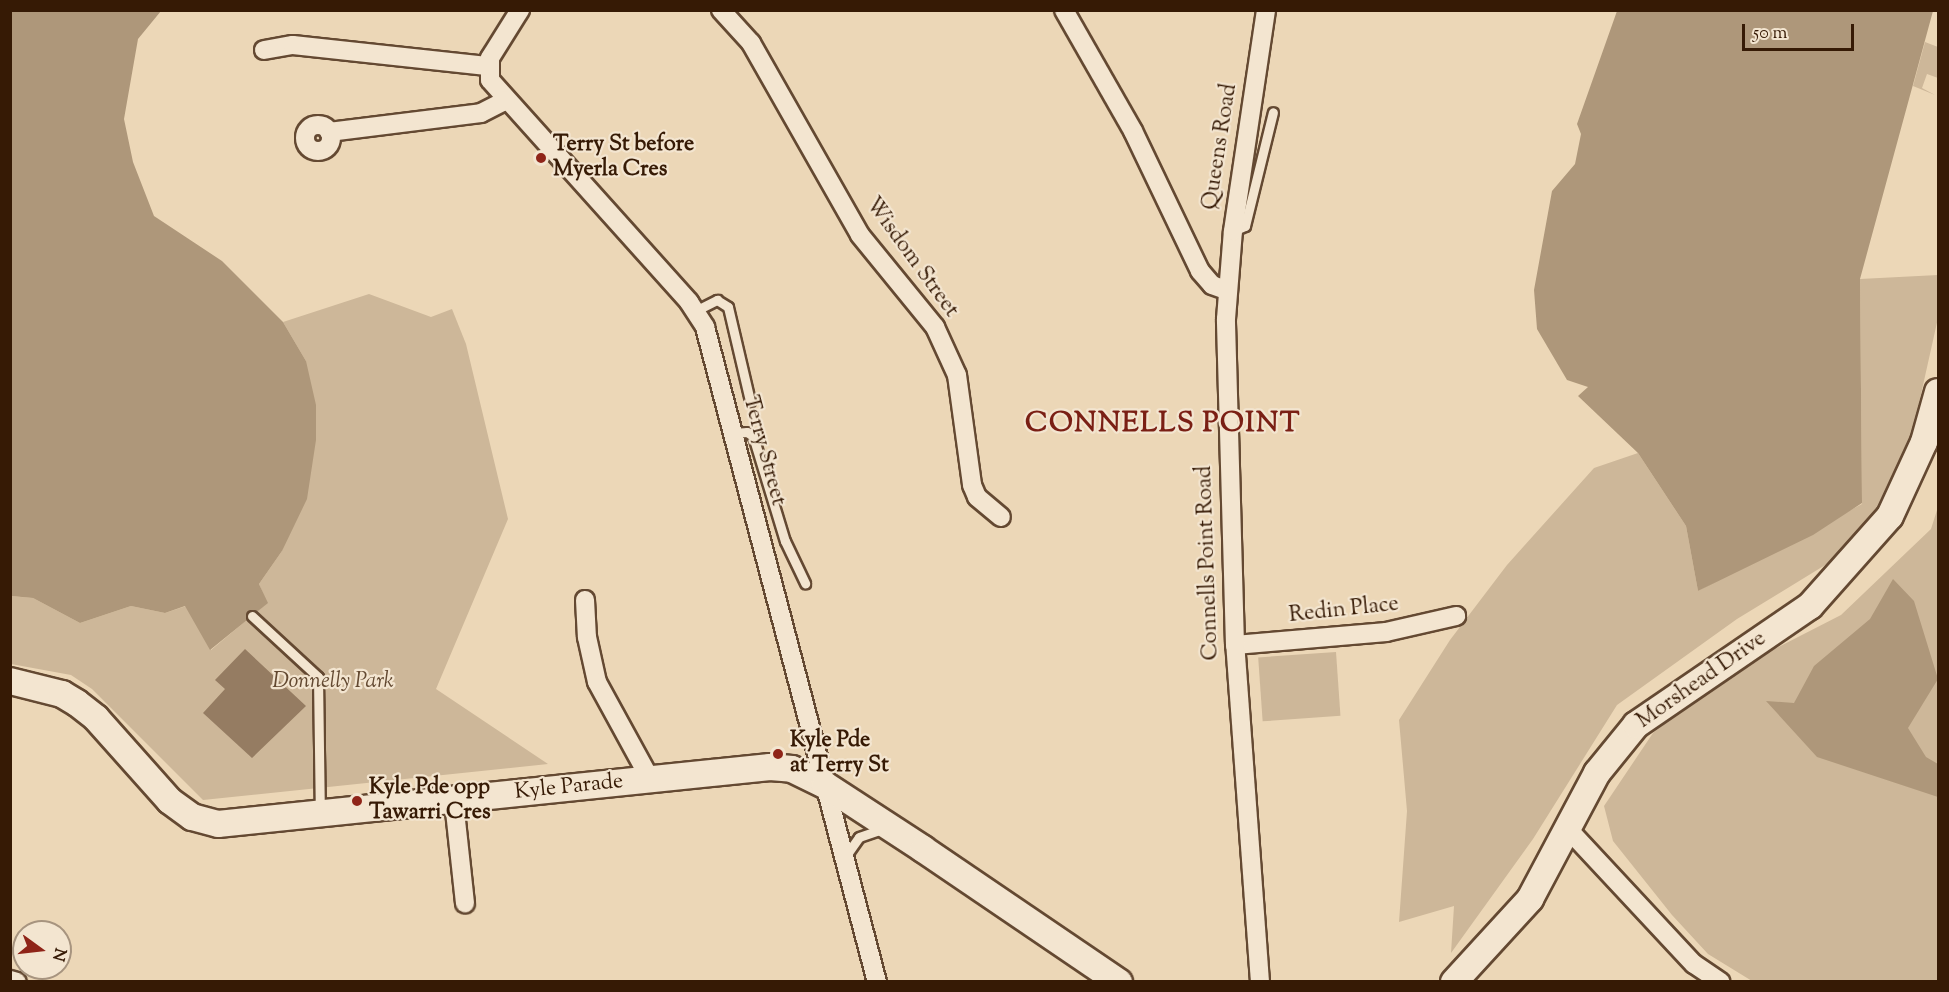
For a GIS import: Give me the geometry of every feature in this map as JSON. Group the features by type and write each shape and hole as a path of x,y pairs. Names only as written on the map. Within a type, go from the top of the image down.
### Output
{"street":[{"path":"264,50 293,45 487,66 520,10"},
{"name":"Wisdom Street","path":"721,10 751,43 860,235 934,327 957,375 972,485 977,497 1001,517"},
{"path":"1064,10 1133,131 1200,271 1212,285 1227,291"},
{"name":"Queens Road","path":"1227,291 1233,231 1266,10"},
{"name":"Terry Street","path":"487,66 490,80 506,100 695,311 705,327 877,981"},
{"path":"329,132 481,113 506,100"},
{"name":"Connells Point Road","path":"1227,291 1235,645 1260,981"},
{"name":"Morshead Drive","path":"1567,828 1596,773 1636,725 1810,606 1890,516 1924,442 1938,392"},
{"path":"585,600 597,682 650,779"},
{"name":"Redin Place","path":"1235,645 1386,632 1456,616"},
{"name":"Kyle Parade","path":"10,681 62,694 77,703 96,718 170,801 202,822 247,823 781,767 825,785 1119,981"},
{"path":"454,802 465,903"},
{"path":"1454,981 1530,899 1567,828 1694,964 1721,981"},
{"path":"10,980 17,981"}],"lane":[{"path":"1233,231 1245,226 1273,112"},
{"path":"695,311 717,300 728,307 750,401"},
{"path":"733,433 747,432 753,436 785,541 805,583"},
{"path":"252,616 318,677 320,815"},
{"path":"844,858 864,834 890,827"}],"green space":[{"path":"1925,42 1938,47 1938,78 1927,74 1922,88 1935,95 1913,86"},
{"path":"1938,275 1938,318 1909,448 1881,516 1848,551 1737,619 1617,705 1533,839 1451,953 1454,906 1399,922 1407,811 1399,720 1450,640 1507,565 1594,468 1638,453 1686,526 1698,591 1862,504 1860,279"},
{"name":"Donnelly Park","path":"369,294 431,317 452,309 466,344 508,519 436,689 548,764 203,800 92,689 71,675 11,664 10,596 33,598 80,623 131,606 165,613 186,606 211,650 267,603 259,584 282,551 306,361 283,322"},
{"path":"1938,507 1938,981 1752,981 1708,954 1672,915 1613,841 1604,806 1653,733 1726,674 1841,615 1931,529"},
{"path":"1336,652 1340,716 1263,721 1258,657"}],"shaded area":[{"path":"11,11 161,11 138,39 124,119 133,162 154,216 222,261 283,322 306,361 316,405 316,440 307,499 282,551 259,584 268,603 210,650 185,606 165,613 131,606 80,623 33,598 11,596"},
{"path":"1617,11 1933,11 1860,279 1862,503 1813,535 1698,591 1686,526 1638,453 1578,396 1588,387 1567,380 1537,329 1534,290 1552,191 1575,164 1581,134 1577,124"},
{"path":"1893,579 1914,601 1938,679 1908,728 1926,757 1938,764 1938,797 1817,757 1766,701 1794,703 1814,666 1870,619"}],"building":[{"path":"245,649 306,706 252,758 203,713 225,689 215,680"}],"place":[{"name":"Terry St before Myerla Cres","path":"541,158"},
{"name":"Kyle Pde at Terry St","path":"778,754"},
{"name":"Kyle Pde opp Tawarri Cres","path":"357,801"}],"district":[{"name":"CONNELLS POINT","path":"1163,424"}]}
